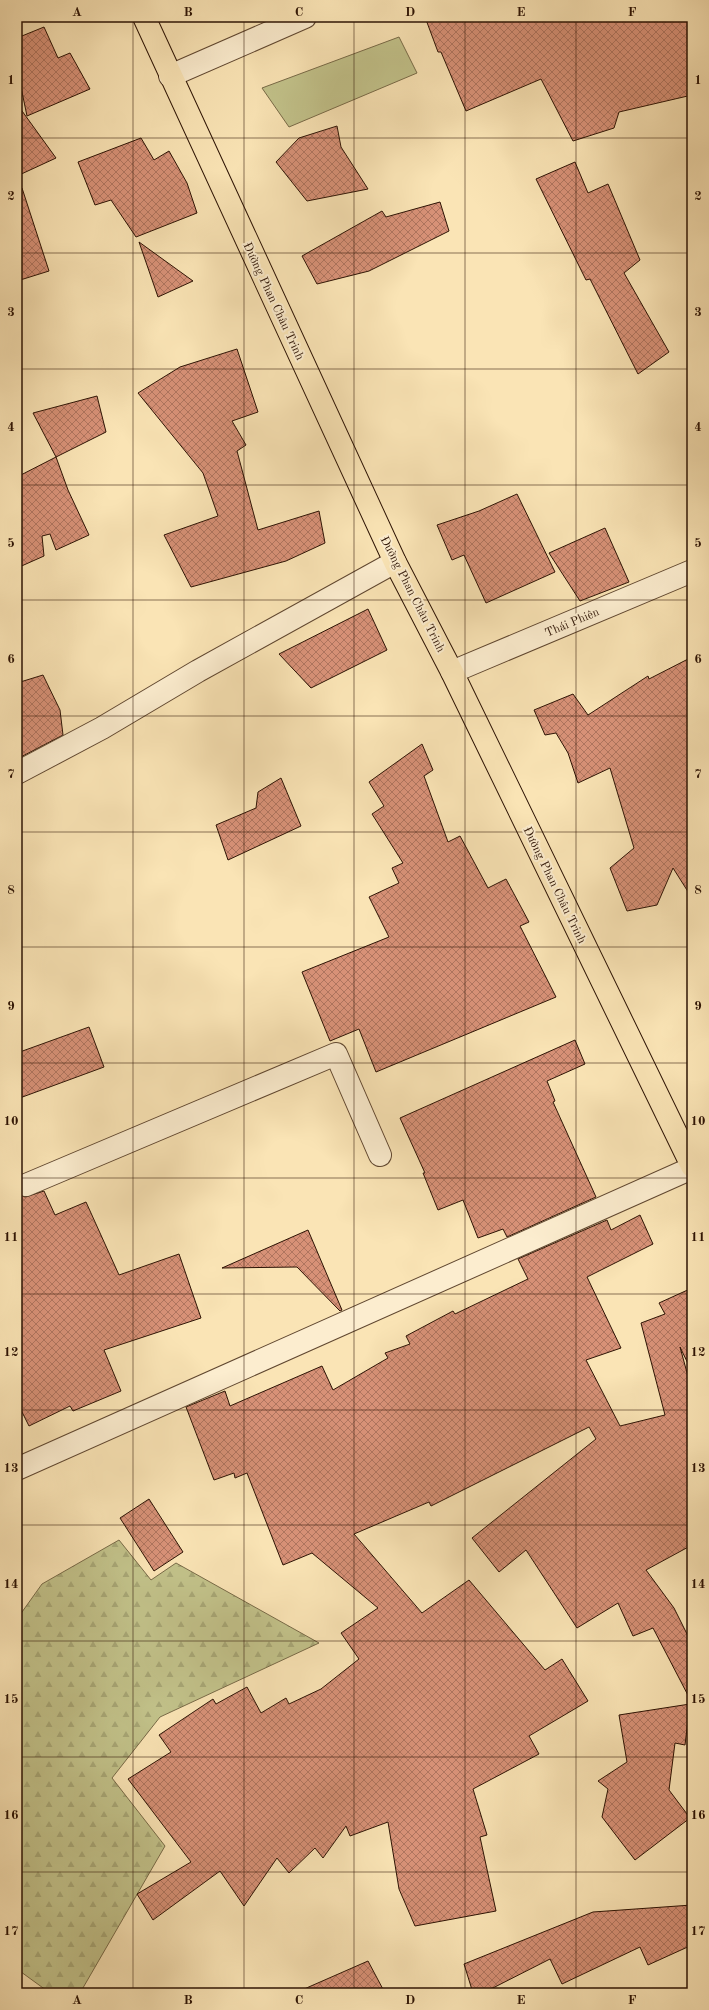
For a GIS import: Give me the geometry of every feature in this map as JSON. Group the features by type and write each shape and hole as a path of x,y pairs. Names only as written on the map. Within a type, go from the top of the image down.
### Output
{"main road":[{"name":"Đường Phan Châu Trinh","path":"144,17 395,562 452,672 692,1167"}],"street":[{"path":"170,76 305,17"},
{"path":"17,773 102,728 198,671 395,562"},
{"name":"Thái Phiên","path":"452,672 692,571"},
{"path":"26,1185 336,1054 380,1155"},
{"path":"17,1469 692,1167"}],"green space":[{"path":"399,37 417,73 289,127 262,88"},
{"path":"119,1540 151,1580 176,1563 319,1643 160,1717 112,1778 165,1846 80,1993 50,1993 17,1969 17,1619 42,1584"}],"building":[{"path":"425,17 692,17 692,95 619,112 614,128 573,141 541,79 466,111 441,52 438,52"},
{"path":"44,27 58,58 70,53 90,89 27,116 17,68 17,38"},
{"path":"17,104 56,158 17,176"},
{"path":"337,126 341,147 368,189 307,201 276,162 299,138"},
{"path":"141,138 154,160 169,151 187,183 197,213 136,237 111,200 95,205 78,162"},
{"path":"575,162 588,193 608,184 640,260 624,273 669,352 638,374 590,279 586,280 536,179"},
{"path":"22,188 49,271 17,281 17,189"},
{"path":"440,202 449,231 369,271 317,284 302,256 382,211 386,217"},
{"path":"139,242 193,281 158,297"},
{"path":"237,349 258,412 232,421 246,445 237,451 258,530 319,511 325,543 286,561 191,587 164,535 218,516 203,473 138,393 180,367"},
{"path":"97,396 106,432 56,457 33,413"},
{"path":"56,457 68,490 89,535 56,550 50,534 42,536 44,556 17,568 17,477"},
{"path":"517,494 555,572 486,603 464,555 452,560 437,525 479,511"},
{"path":"605,528 629,582 580,601 549,553"},
{"path":"368,609 387,650 311,688 279,654"},
{"path":"692,657 692,898 673,868 657,905 627,911 610,868 634,848 610,768 578,783 568,753 556,733 545,735 534,710 573,694 588,715 648,676 649,679"},
{"path":"43,675 60,710 63,735 17,759 17,683"},
{"path":"422,744 433,770 424,776 448,842 460,836 488,888 506,879 529,922 520,926 556,997 376,1072 359,1029 330,1041 302,972 389,937 369,897 399,883 392,868 403,863 372,814 384,806 369,782"},
{"path":"281,778 301,826 228,860 216,825 256,808 258,792"},
{"path":"89,1027 104,1067 17,1099 17,1053"},
{"path":"575,1040 585,1064 547,1081 555,1101 553,1102 596,1197 507,1237 503,1229 478,1238 463,1200 438,1210 423,1173 425,1173 400,1118"},
{"path":"44,1191 55,1215 86,1202 119,1275 179,1254 201,1318 104,1350 121,1391 73,1411 70,1406 29,1426 17,1402 17,1193 25,1197"},
{"path":"640,1215 653,1244 587,1277 621,1348 586,1360 620,1426 665,1415 641,1323 665,1314 659,1303 692,1288 692,1372 680,1347 692,1391 692,1545 646,1570 674,1608 692,1644 692,1703 653,1628 633,1636 618,1603 577,1628 526,1550 499,1572 472,1538 596,1439 589,1427 431,1506 429,1502 354,1534 422,1613 469,1580 545,1670 562,1659 588,1701 529,1736 539,1754 473,1789 487,1835 480,1837 496,1911 415,1926 399,1889 388,1822 350,1836 346,1826 323,1858 315,1848 289,1873 277,1858 244,1906 220,1871 153,1920 137,1894 191,1862 128,1779 171,1752 159,1735 213,1699 216,1704 247,1687 261,1713 286,1698 289,1704 321,1689 359,1659 341,1633 378,1608 312,1553 283,1565 247,1473 235,1478 234,1473 214,1480 186,1407 225,1391 230,1406 322,1366 333,1390 388,1358 385,1353 410,1344 406,1336 453,1311 455,1314 528,1279 518,1259 607,1220 611,1230"},
{"path":"308,1230 342,1310 340,1311 297,1267 222,1268"},
{"path":"149,1499 183,1552 154,1571 120,1518"},
{"path":"690,1704 685,1745 675,1743 669,1790 690,1818 635,1860 602,1817 608,1789 598,1781 627,1762 619,1715"},
{"path":"692,1905 692,1945 648,1965 640,1947 562,1984 550,1959 483,1993 473,1993 464,1964 593,1912"},
{"path":"368,1961 385,1993 295,1993"}]}
